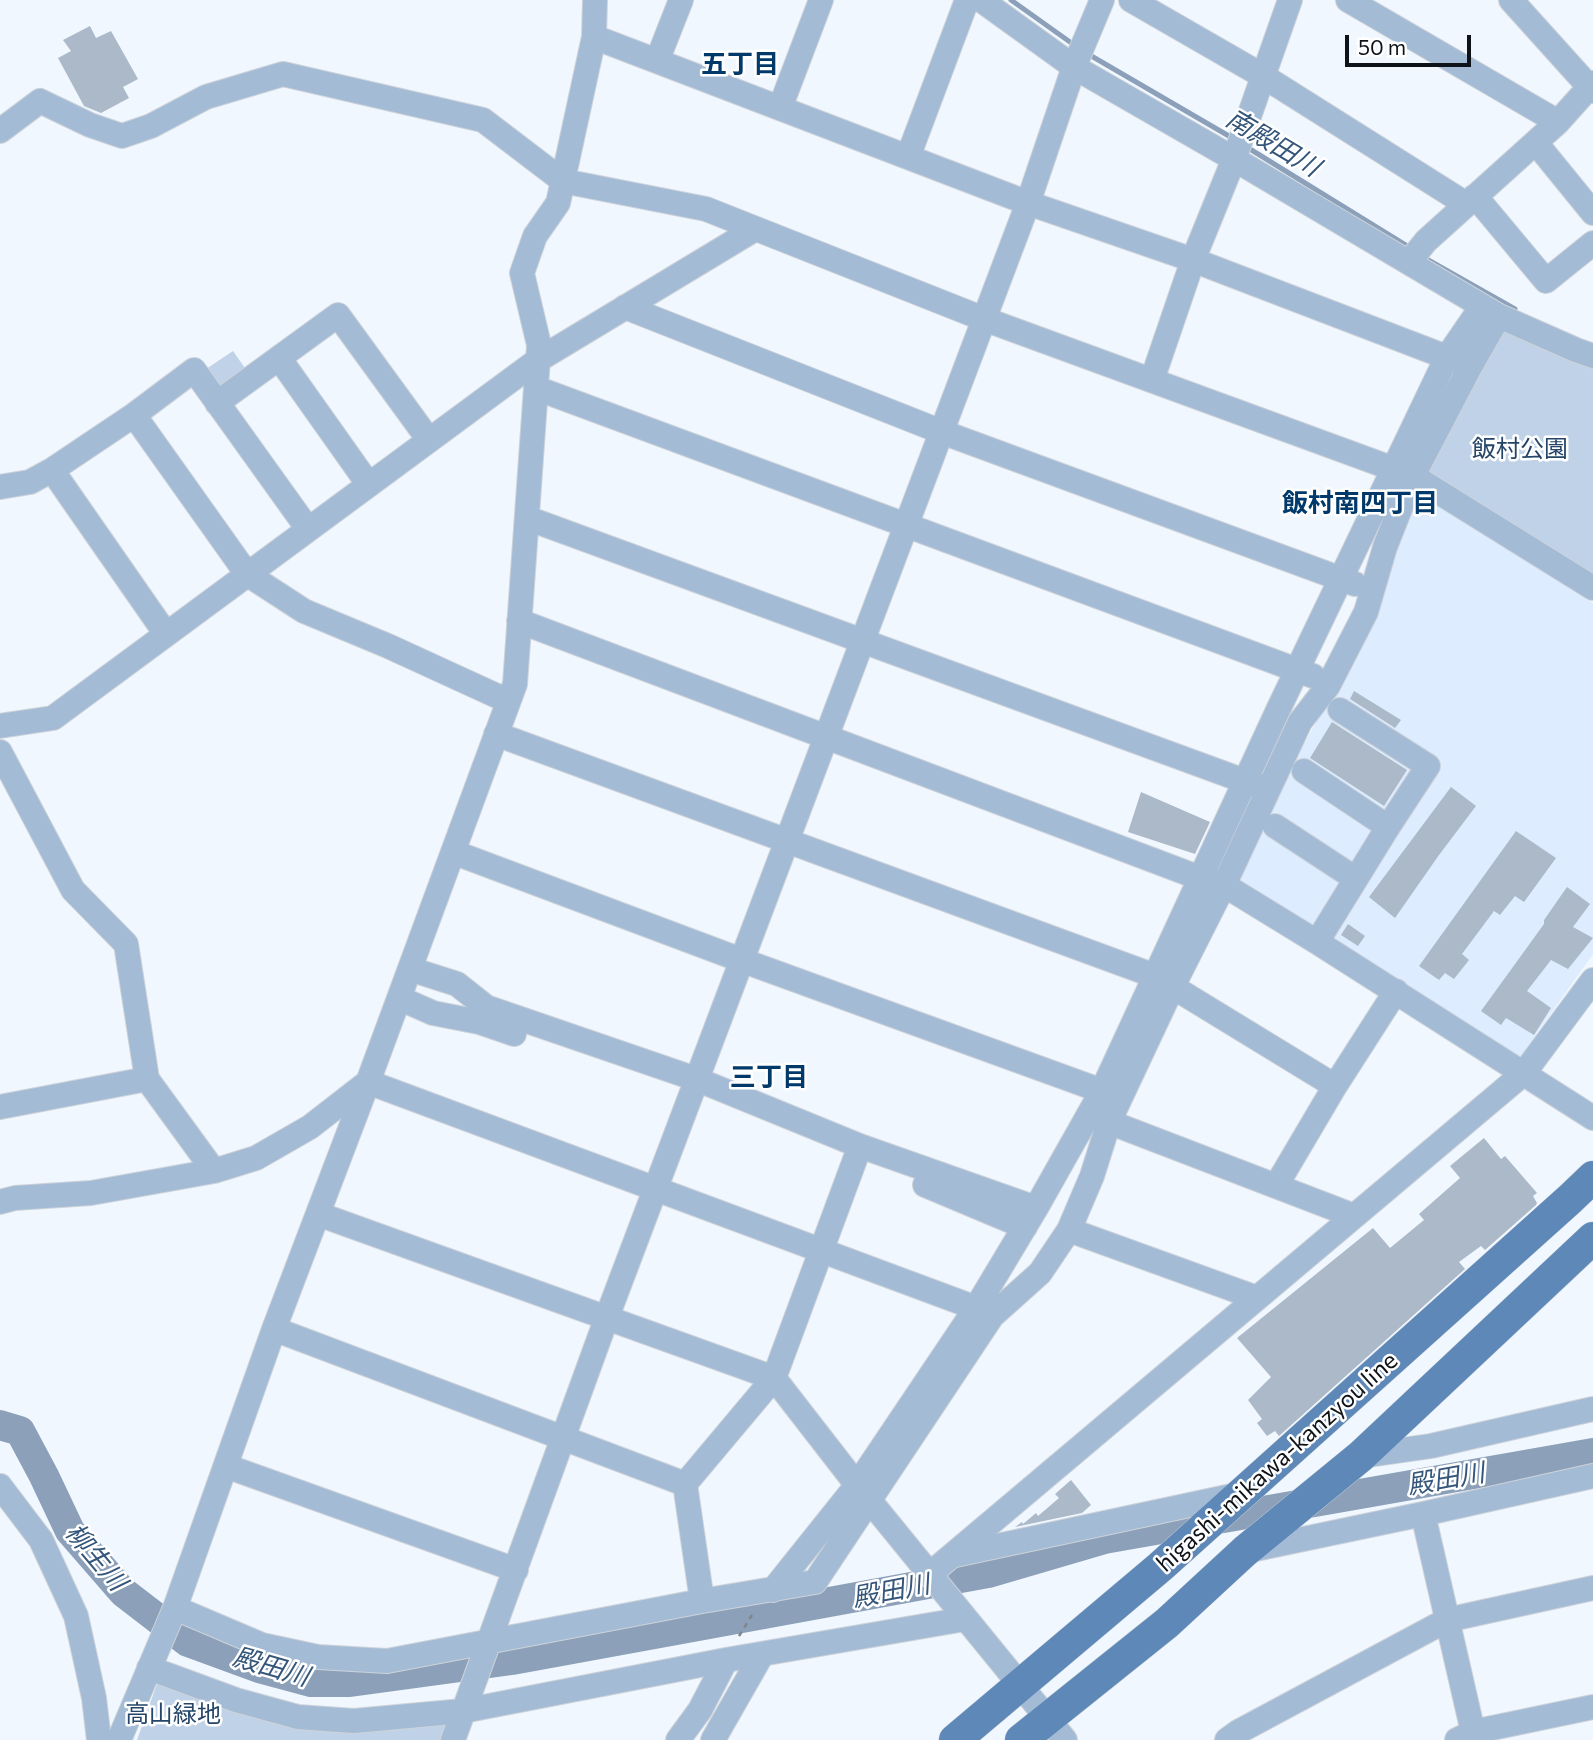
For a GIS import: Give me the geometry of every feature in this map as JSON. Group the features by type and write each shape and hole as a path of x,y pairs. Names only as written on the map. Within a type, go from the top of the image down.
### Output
{"main road":[{"name":"higashi-mikawa-kanzyou line","path":"955,1740 1160,1567 1593,1177"},
{"name":"higashi-mikawa-kanzyou line","path":"1021,1740 1056,1729 1249,1547 1361,1456 1593,1238"}],"street":[{"path":"119,1740 169,1622 274,1329 515,684 539,345 522,273 536,236 558,203 594,37 595,0"},
{"path":"657,61 681,0"},
{"path":"780,108 821,0"},
{"path":"908,157 967,0"},
{"path":"981,0 1414,255 1491,311 1576,351 1593,356"},
{"path":"453,1740 607,1317 942,432 1028,203 1079,56 1102,0"},
{"path":"1130,0 1471,200 1546,281 1593,243"},
{"path":"1152,380 1193,260 1238,149 1290,0"},
{"path":"1348,0 1558,122"},
{"path":"1414,255 1536,143 1592,87 1511,0"},
{"path":"594,37 1028,203 1193,260 1470,367"},
{"path":"0,131 40,101 90,125 121,136 151,126 206,97 283,74 483,120 562,181 706,209 984,319 1404,472 1593,588"},
{"path":"1536,143 1593,213"},
{"path":"0,726 52,718 538,360 755,229"},
{"path":"625,307 942,432 1372,590"},
{"path":"863,1492 1030,1217 1164,981 1212,881 1268,790 1300,722 1330,682 1366,612 1404,472 1447,357 1491,311"},
{"path":"1212,881 1245,782 1341,579 1470,367 1491,311"},
{"path":"217,403 338,316 429,440"},
{"path":"279,358 369,485"},
{"path":"0,487 30,482 52,470 134,415 194,370 308,529"},
{"path":"536,388 1330,682"},
{"path":"134,415 247,574 304,611 508,701"},
{"path":"52,470 166,634"},
{"path":"527,518 1268,790"},
{"path":"519,621 1212,881 1396,991 1593,1118"},
{"path":"1317,942 1428,766 1340,710"},
{"path":"496,734 1164,981 1335,1086"},
{"path":"0,751 73,890 126,944 147,1079 214,1171"},
{"path":"1304,771 1388,827"},
{"path":"1275,826 1356,879"},
{"path":"453,852 1102,1091"},
{"path":"410,969 457,984 486,1007 1030,1217"},
{"path":"930,1574 1524,1073 1593,980"},
{"path":"169,1622 318,1657 387,1661 487,1649 702,1601 765,1598 863,1492 992,1316 1040,1273 1069,1230 1092,1176 1108,1122 1164,981"},
{"path":"1276,1186 1335,1086 1396,991"},
{"path":"399,998 433,1013 479,1022 694,1087"},
{"path":"0,1107 147,1079"},
{"path":"0,1202 15,1198 91,1193 214,1171 256,1158 310,1127 368,1082"},
{"path":"368,1082 976,1308"},
{"path":"1102,1091 1108,1122"},
{"path":"1108,1122 1354,1216"},
{"path":"702,1601 685,1484 774,1378 858,1151"},
{"path":"318,1214 774,1378 1056,1729"},
{"path":"1069,1230 1257,1298"},
{"path":"274,1329 685,1484"},
{"path":"1361,1456 1431,1446 1593,1409"},
{"path":"226,1466 516,1570"},
{"path":"1249,1547 1423,1514 1593,1476"},
{"path":"0,1486 41,1540 76,1616 94,1698 99,1740"},
{"path":"951,1556 1236,1499"},
{"path":"1423,1514 1469,1737 1593,1707"},
{"path":"1237,1737 1447,1620 1593,1588"},
{"path":"149,1668 236,1700 298,1717 354,1721 464,1707 761,1656 961,1613"},
{"path":"713,1740 761,1656"},
{"path":"678,1740 700,1710 726,1660"}],"path":[{"path":"737,1637 765,1598"}],"shaded area":[{"path":"1420,493 1593,603 1593,954 1520,1057 1239,881 1294,763 1372,619 1388,559"}],"green space":[{"name":"飯村公園","path":"1506,319 1593,360 1593,582 1424,475"},
{"path":"233,351 247,371 219,392 203,371"},
{"name":"高山緑地","path":"158,1681 230,1707 452,1719 445,1740 137,1740"}],"building":[{"path":"90,26 96,38 111,31 138,79 123,87 129,98 101,113 84,106 58,58 71,51 63,40"},
{"path":"1354,691 1401,720 1395,728 1350,699"},
{"path":"1332,722 1407,770 1384,806 1310,758"},
{"path":"1451,787 1476,806 1395,918 1369,897"},
{"path":"1141,792 1210,822 1195,854 1128,832"},
{"path":"1516,831 1556,858 1524,902 1515,896 1500,915 1494,911 1462,954 1469,960 1454,979 1445,973 1439,980 1419,966"},
{"path":"1567,887 1590,904 1573,927 1593,938 1568,969 1551,960 1527,991 1551,1008 1534,1035 1506,1018 1501,1025 1481,1011 1544,924 1544,920"},
{"path":"1348,924 1365,936 1358,946 1341,935"},
{"path":"1484,1138 1501,1159 1505,1156 1537,1193 1533,1196 1536,1205 1485,1250 1481,1246 1459,1262 1465,1269 1279,1436 1275,1431 1267,1436 1257,1423 1262,1419 1248,1400 1271,1377 1237,1338 1373,1228 1390,1248 1424,1220 1419,1214 1460,1178 1450,1166"},
{"path":"1071,1480 1091,1505 1082,1513 1015,1527 1036,1513 1038,1516 1059,1498 1055,1494"}],"waterway":[{"name":"南殿田川","path":"1011,0 1077,47"},
{"name":"南殿田川","path":"1088,54 1234,139"},
{"name":"南殿田川","path":"1245,146 1412,249"},
{"name":"南殿田川","path":"1423,257 1515,309 1512,315"},
{"name":"殿田川","path":"0,1425 20,1431 70,1531 123,1592 188,1642 259,1668 311,1682 350,1682 512,1660 988,1573 1104,1539 1593,1453"}],"district":[{"name":"五丁目","path":"740,64"},
{"name":"飯村南四丁目","path":"1360,503"},
{"name":"三丁目","path":"769,1077"}],"water label":[{"name":"柳生川","path":"96,1557"}]}
